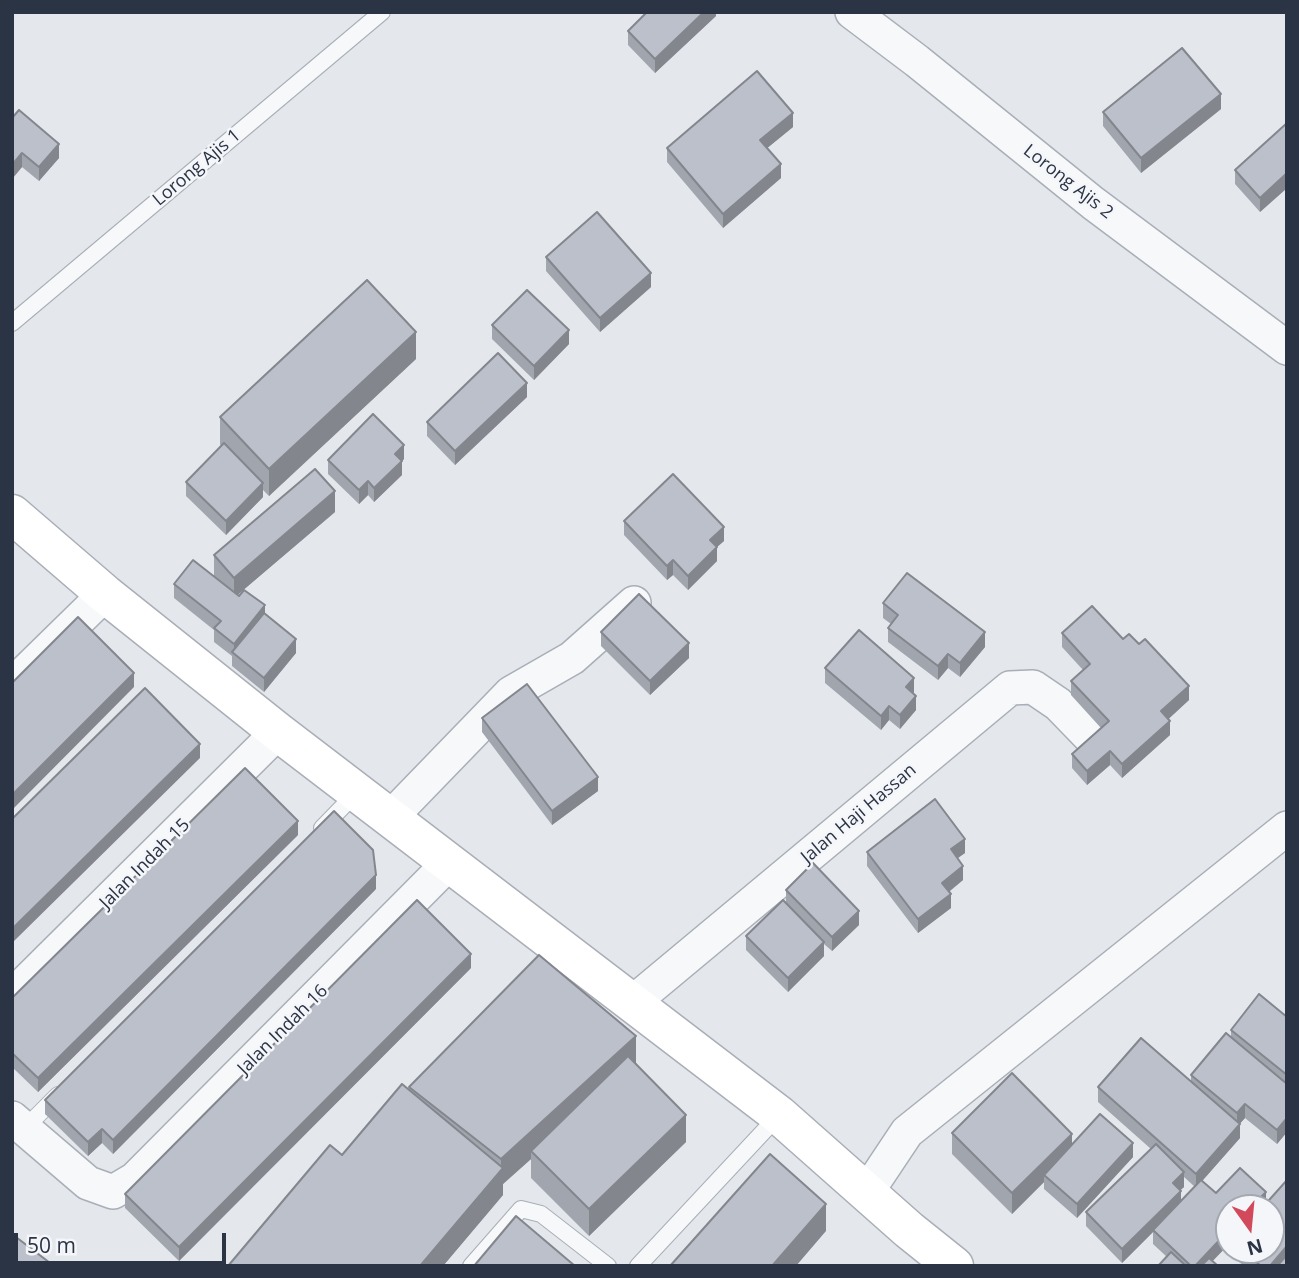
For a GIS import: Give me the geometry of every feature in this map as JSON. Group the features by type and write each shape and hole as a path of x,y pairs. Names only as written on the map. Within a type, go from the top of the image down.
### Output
{"street":[{"name":"Lorong Ajis 2","path":"852,12 1093,203 1284,341"},
{"path":"12,514 106,594 278,732 779,1115 954,1266"},
{"path":"12,685 106,594"},
{"path":"390,818 511,693 572,658 638,599"},
{"name":"Jalan Haji Hassan","path":"632,1003 1010,688 1033,687 1058,704 1090,737"},
{"name":"Jalan Indah 15","path":"12,996 278,732"},
{"path":"867,1192 907,1132 1287,828"},
{"name":"Jalan Indah 16","path":"19,1123 88,1183 113,1192 135,1179 449,863"}],"lane":[{"name":"Lorong Ajis 1","path":"12,323 382,12"},
{"path":"308,842 357,792"},
{"path":"19,1123 74,1079"},
{"path":"638,1266 779,1115"},
{"path":"471,1266 521,1209 541,1213 608,1266"}],"building":[{"path":"647,12 704,12 655,59 628,31"},
{"path":"1182,48 1221,94 1141,158 1103,112"},
{"path":"757,71 793,113 760,140 781,164 723,214 667,148"},
{"path":"19,110 59,144 39,167 22,153 12,165 12,118"},
{"path":"1287,123 1287,173 1260,198 1235,170"},
{"path":"597,212 651,273 600,318 546,257"},
{"path":"367,280 416,332 269,469 220,417"},
{"path":"527,290 569,330 534,366 492,325"},
{"path":"498,353 527,383 455,451 427,422"},
{"path":"373,414 404,445 395,454 402,461 374,488 368,481 359,490 328,460"},
{"path":"224,443 263,483 226,521 186,482"},
{"path":"315,469 335,491 234,578 214,555"},
{"path":"673,474 724,527 710,540 717,547 688,576 673,560 667,566 624,521"},
{"path":"193,560 239,596 244,590 265,605 234,644 214,628 221,621 174,584"},
{"path":"907,573 985,632 960,663 948,654 938,666 888,628 898,615 883,603"},
{"path":"639,594 689,643 650,681 601,632"},
{"path":"1092,606 1123,639 1129,634 1139,644 1145,639 1189,686 1161,711 1170,721 1122,764 1110,751 1087,771 1072,754 1109,721 1071,681 1090,664 1062,633"},
{"path":"264,613 296,639 264,678 232,652"},
{"path":"78,617 134,673 12,795 12,683"},
{"path":"859,630 914,678 906,687 916,696 900,715 889,706 881,716 825,668"},
{"path":"527,684 598,777 552,811 482,718"},
{"path":"145,688 200,744 12,929 12,819"},
{"path":"245,768 298,821 38,1078 12,1053 12,998"},
{"path":"935,799 965,839 951,849 963,866 942,883 951,894 918,919 867,852"},
{"path":"334,811 373,850 376,875 113,1140 102,1129 88,1142 45,1100"},
{"path":"813,863 859,911 832,937 786,890"},
{"path":"417,900 471,954 179,1247 125,1194"},
{"path":"783,900 824,942 788,978 746,936"},
{"path":"539,955 636,1036 501,1159 409,1087"},
{"path":"1259,994 1287,1017 1287,1075 1231,1030"},
{"path":"1226,1033 1287,1084 1287,1118 1277,1130 1245,1104 1237,1113 1191,1075"},
{"path":"1141,1038 1240,1124 1196,1174 1098,1087"},
{"path":"628,1056 686,1115 589,1209 531,1151"},
{"path":"1012,1073 1072,1134 1012,1193 952,1133"},
{"path":"402,1084 503,1168 420,1266 228,1266 330,1145 342,1155"},
{"path":"1100,1114 1133,1143 1077,1204 1044,1175"},
{"path":"1156,1144 1184,1172 1173,1183 1181,1191 1122,1249 1086,1212"},
{"path":"770,1154 826,1204 772,1266 670,1266"},
{"path":"1240,1168 1266,1192 1215,1194 1215,1245 1195,1266 1191,1266 1153,1230 1201,1180 1216,1193"},
{"path":"1287,1180 1285,1248 1285,1194 1274,1194"},
{"path":"516,1216 575,1266 474,1266"},
{"path":"12,1234 54,1266 12,1266"},
{"path":"1171,1252 1186,1266 1158,1266"},
{"path":"1287,1255 1287,1266 1277,1266 1285,1264"},
{"path":"1209,1258 1218,1266 1201,1266"}]}
